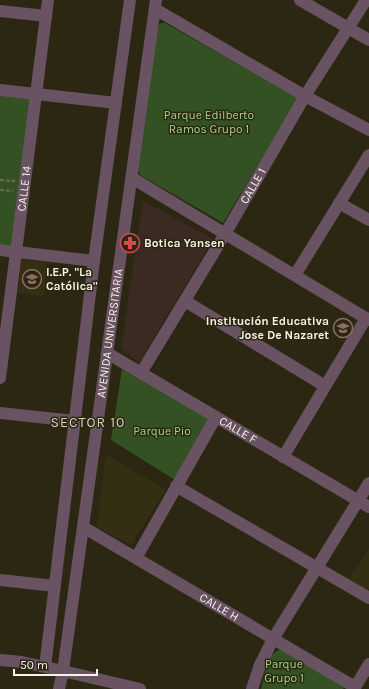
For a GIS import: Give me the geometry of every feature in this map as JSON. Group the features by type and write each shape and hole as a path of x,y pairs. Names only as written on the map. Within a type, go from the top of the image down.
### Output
{"street":[{"name":"CALLE 14","path":"0,378 3,329 16,252 48,0"},
{"name":"AVENIDA UNIVERSITARIA","path":"45,667 94,261 130,0"},
{"path":"300,0 369,40"},
{"name":"CALLE 1","path":"141,373 306,96 366,0"},
{"path":"155,5 306,96 369,130"},
{"name":"AVENIDA UNIVERSITARIA","path":"59,689 63,671 155,5"},
{"path":"0,11 46,16"},
{"path":"0,90 116,103"},
{"path":"295,275 369,155"},
{"path":"132,178 367,319 325,386 284,457"},
{"path":"339,203 369,220"},
{"path":"0,250 94,261"},
{"path":"185,301 325,386"},
{"name":"CALLE F","path":"107,353 369,507"},
{"path":"0,413 75,421"},
{"path":"136,558 216,417"},
{"path":"252,689 260,665 273,639 369,483"},
{"path":"176,486 369,598"},
{"name":"CALLE H","path":"83,527 355,688"},
{"path":"0,580 55,586"},
{"path":"0,660 22,662 140,689"},
{"path":"355,688 369,664"}],"shaded area":[{"path":"143,201 213,239 139,363 121,348"},
{"name":"I.E.P. \"La Católica\"","path":"21,260 47,262 44,296 18,293"},
{"path":"106,455 166,489 131,545 97,527"},
{"path":"369,548 369,592 349,580"}],"green space":[{"name":"Parque Edilberto Ramos Grupo 1","path":"161,23 165,23 298,98 223,223 140,175 138,170 157,30"},
{"path":"0,93 31,97 11,245 0,244"},
{"name":"Parque Pio","path":"122,369 211,418 175,480 111,440"},
{"name":"Parque Grupo 1","path":"280,649 346,684 343,689 261,689 269,656"}],"place":[{"name":"Botica Yansen","path":"130,243"},
{"name":"I.E.P. \"La Católica\"","path":"32,279"},
{"name":"Institución Educativa Jose De Nazaret","path":"343,328"}],"district":[{"name":"SECTOR 10","path":"88,422"}]}
